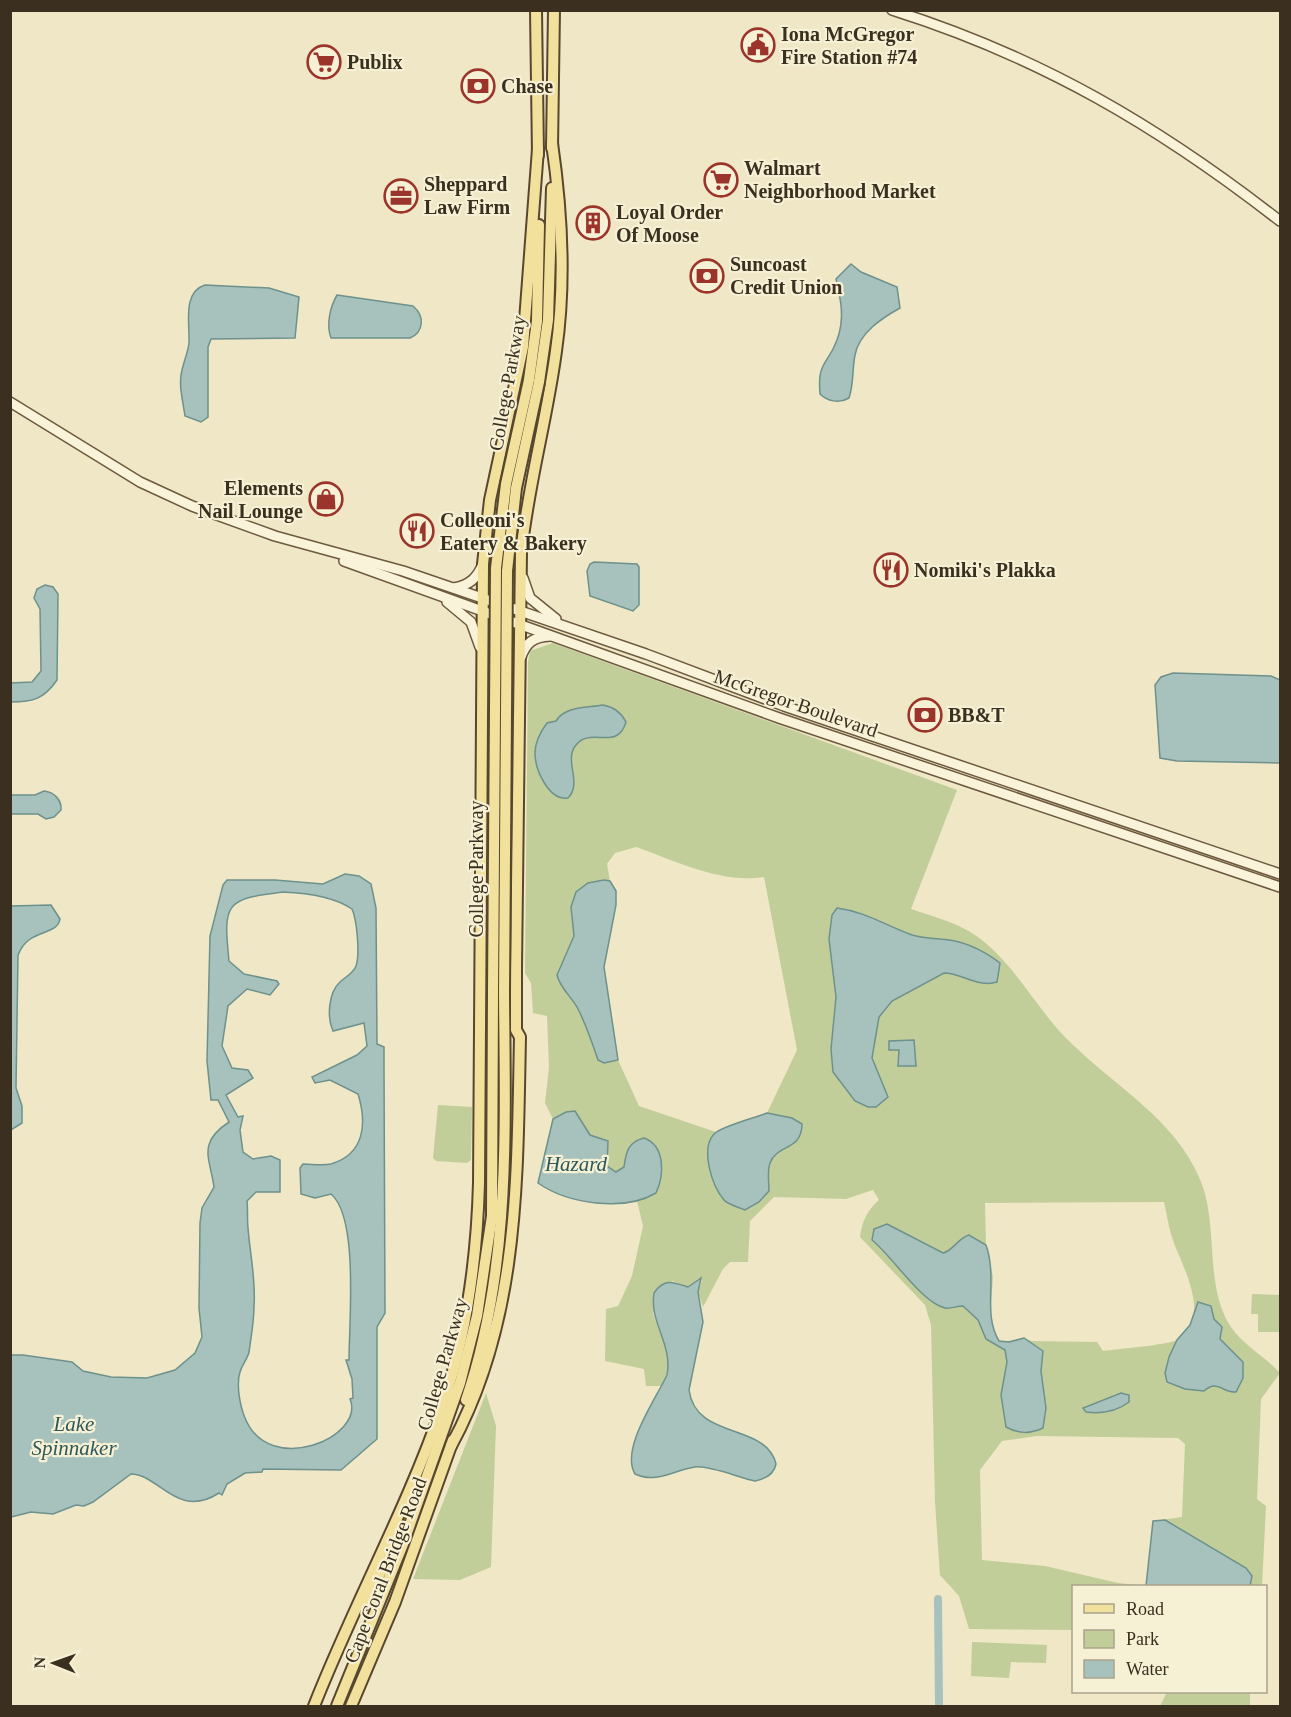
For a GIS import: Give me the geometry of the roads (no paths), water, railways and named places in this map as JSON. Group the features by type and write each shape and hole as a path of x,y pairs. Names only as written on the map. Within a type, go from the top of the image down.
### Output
{"main road":[{"name":"College Parkway","path":"534,381 539,292 536,10"},
{"name":"College Parkway","path":"337,1707 386,1591 469,1353 486,1266 493,1184 499,993 507,571 516,488 550,286 554,10"},
{"path":"892,10 1000,49 1085,90 1190,153 1281,221"},
{"path":"451,1446 467,1415 486,1367 506,1289 516,1192 520,1037 516,1030 518,666 521,565 527,504 560,327 562,244 552,143"},
{"path":"314,1707 443,1404 458,1351 471,1284 478,1210 483,558 490,500 523,347 538,149"},
{"path":"10,402 166,495 482,610 521,611"},
{"path":"303,544 482,598 521,625"},
{"path":"483,558 502,566 514,562 521,565"},
{"path":"452,588 469,584 479,573 483,558"},
{"path":"483,558 501,611 516,634 519,650"},
{"path":"482,645 488,626 513,594 521,565"},
{"path":"521,565 530,598 568,627"},
{"path":"435,594 458,609 471,622 480,645 483,664"},
{"name":"McGregor Boulevard","path":"521,611 790,708 1281,874"},
{"name":"McGregor Boulevard","path":"521,625 813,729 1281,887"},
{"path":"518,666 524,648 533,639 554,636"},
{"path":"483,664 493,652 500,651 508,653 518,666"},
{"path":"482,813 492,830"},
{"path":"508,830 517,815"},
{"path":"492,830 508,830"},
{"path":"482,844 492,830"},
{"path":"508,830 517,844"},
{"name":"College Parkway","path":"451,1446 480,1354 499,1258 504,1191 499,993"},
{"name":"Cape Coral Bridge Road","path":"351,1707 395,1602 451,1446"},
{"path":"341,1644 369,1598 434,1454"}],"water":[{"path":"851,264 861,272 897,287 900,308 879,321 866,333 857,347 849,398 833,401 820,394 820,375 834,348 841,325 841,302 836,279"},
{"path":"205,285 269,288 299,297 295,338 211,339 208,347 208,417 201,422 185,416 180,381 189,343 190,302 193,294"},
{"path":"337,295 413,306 420,314 420,328 410,338 331,338 330,316"},
{"path":"594,562 637,564 639,567 639,605 633,611 590,596 587,571 590,564"},
{"path":"45,585 53,587 58,594 57,680 37,698 11,702 11,683 32,682 41,671 40,609 34,598 37,589"},
{"path":"1173,673 1271,676 1280,680 1280,763 1177,761 1160,758 1155,685 1161,677"},
{"path":"603,705 622,715 626,722 622,731 616,736 582,740 576,745 571,758 574,786 568,798 561,798 549,790 540,776 535,749 537,741 547,723 556,721 570,710"},
{"path":"44,791 59,800 61,810 54,817 46,819 38,814 11,814 11,795 35,795"},
{"name":"Lake Spinnaker","path":"345,874 359,876 371,884 376,908 377,1044 384,1047 385,1313 377,1327 377,1439 341,1470 263,1469 262,1472 245,1473 227,1484 222,1495 219,1493 204,1500 180,1499 151,1481 131,1474 84,1506 76,1505 53,1514 31,1512 11,1517 11,1355 72,1362 83,1371 111,1377 147,1378 175,1370 195,1353 202,1337 199,1308 200,1223 202,1208 214,1187 208,1152 209,1144 219,1130 229,1122 218,1100 211,1100 207,1061 210,936 223,885 227,880 275,880 323,884","holes":["283,892 328,898 352,909 357,937 357,961 353,971 340,982 333,992 330,1019 333,1031 364,1023 367,1046 357,1055 312,1077 315,1083 330,1080 358,1094 362,1126 357,1145 351,1153 331,1164 303,1164 300,1168 301,1194 315,1198 331,1194 340,1206 346,1225 351,1298 349,1360 346,1360 352,1379 351,1413 344,1426 330,1438 312,1445 293,1448 274,1446 257,1436 245,1418 240,1402 239,1377 249,1352 254,1296 247,1201 256,1192 280,1192 280,1160 271,1156 253,1159 243,1152 240,1130 243,1116 238,1117 226,1095 253,1078 248,1070 232,1068 222,1046 228,1006 247,989 270,995 279,984 277,981 244,974 229,961 228,916 232,907 239,902"]},
{"path":"610,881 616,891 616,905 604,967 618,1060 604,1063 598,1060 580,1013 557,975 574,936 571,907 576,892 588,883"},
{"path":"51,905 60,919 58,925 29,940 18,955 16,1088 22,1106 22,1123 11,1130 11,906"},
{"path":"837,908 867,916 912,935 964,944 987,954 1000,963 997,982 977,982 944,973 892,1001 879,1017 872,1058 888,1097 876,1107 868,1107 855,1101 833,1072 831,1049 836,997 829,939 832,915"},
{"path":"914,1040 916,1066 898,1066 899,1050 889,1050 889,1041"},
{"name":"Hazard","path":"575,1111 590,1135 608,1141 607,1166 616,1172 624,1167 627,1152 634,1142 644,1138 651,1142 660,1154 662,1170 656,1193 628,1202 596,1203 565,1196 538,1183 553,1119 566,1112"},
{"path":"767,1113 792,1118 802,1124 801,1133 794,1143 773,1157 768,1173 769,1191 759,1202 745,1210 724,1200 715,1186 709,1167 708,1149 710,1141 718,1131"},
{"path":"887,1224 943,1253 969,1235 986,1245 991,1270 991,1319 999,1341 1009,1342 1024,1338 1043,1351 1041,1371 1046,1408 1043,1428 1025,1432 1006,1427 1001,1395 1007,1362 1005,1350 986,1339 978,1320 963,1306 945,1308 926,1297 872,1240 874,1229"},
{"path":"701,1278 698,1292 703,1322 689,1390 694,1406 704,1417 717,1425 759,1442 770,1451 776,1464 775,1468 768,1476 759,1480 755,1481 701,1467 650,1478 635,1474 632,1464 632,1451 641,1424 667,1375 667,1353 655,1314 654,1293 665,1283 688,1287"},
{"path":"1198,1302 1211,1306 1214,1319 1222,1327 1220,1339 1243,1362 1243,1378 1236,1392 1217,1386 1204,1391 1185,1389 1167,1382 1165,1373 1169,1357 1177,1340 1190,1325"},
{"path":"1121,1393 1129,1395 1129,1402 1119,1408 1098,1413 1086,1412 1083,1408"},
{"path":"1165,1520 1246,1568 1252,1576 1250,1585 1146,1585 1153,1521"}],"waterway":[{"path":"938,1599 939,1706"}],"place":[{"name":"Iona McGregor Fire Station #74","path":"758,45"},
{"name":"Publix","path":"324,62"},
{"name":"Chase","path":"478,86"},
{"name":"Walmart Neighborhood Market","path":"721,180"},
{"name":"Sheppard Law Firm","path":"401,196"},
{"name":"Loyal Order Of Moose","path":"593,223"},
{"name":"Suncoast Credit Union","path":"707,276"},
{"name":"Elements Nail Lounge","path":"326,499"},
{"name":"Colleoni's Eatery & Bakery","path":"417,531"},
{"name":"Nomiki's Plakka","path":"891,570"},
{"name":"BB&T","path":"925,715"}]}
